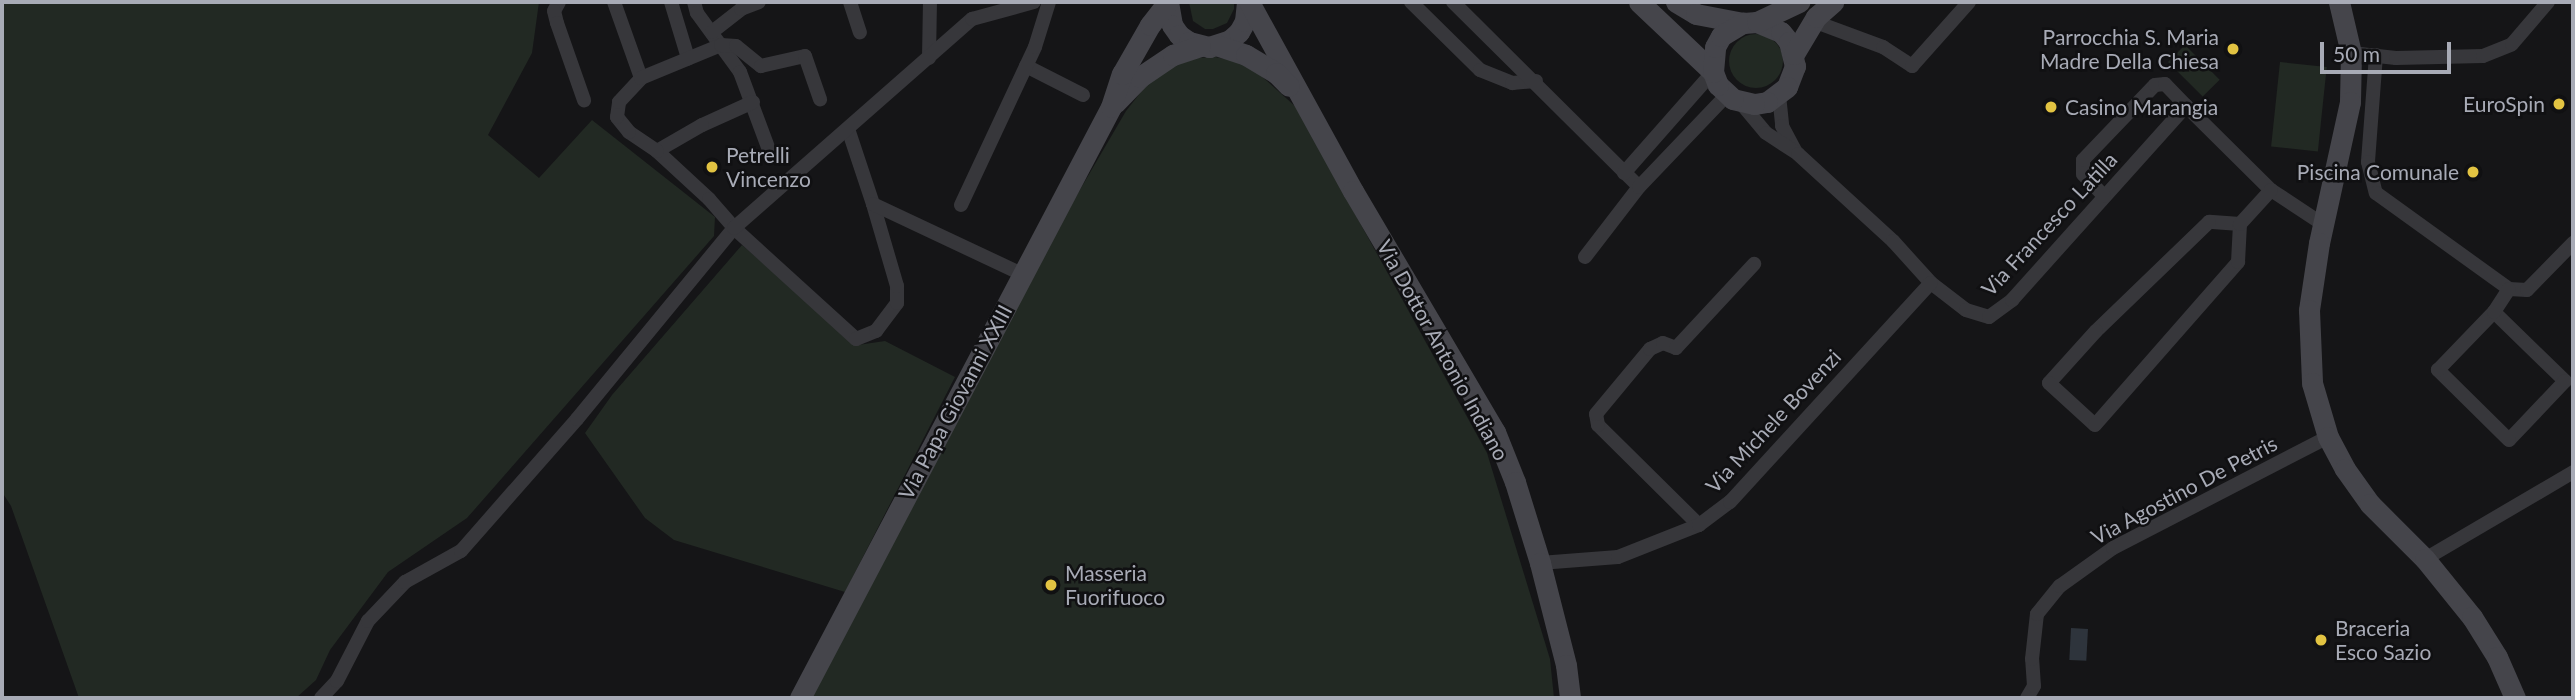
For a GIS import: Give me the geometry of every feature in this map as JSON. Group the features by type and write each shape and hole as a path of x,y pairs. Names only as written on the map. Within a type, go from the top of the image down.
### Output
{"main road":[{"name":"Via Dottor Antonio Indiano","path":"1168,2 1172,24 1179,35 1246,55 1276,73 1300,98"},
{"name":"Via Papa Giovanni XXIII","path":"800,698 1111,107 1122,74 1168,2"},
{"name":"Via Dottor Antonio Indiano","path":"1248,2 1300,98 1495,432 1515,482 1540,563 1566,665 1570,698"},
{"path":"1209,46 1239,32 1245,21 1248,2"},
{"path":"1639,2 1713,72 1734,99 1767,102 1779,95 1792,77 1794,54 1813,21 1833,2"},
{"path":"1676,2 1696,15 1750,22 1781,32 1794,54"},
{"path":"1713,72 1715,47 1721,36 1799,2"},
{"path":"2343,7 2351,53 2350,102 2309,310 2308,348 2312,383 2328,437 2345,469 2370,505 2425,558 2472,617 2497,657 2515,698"},
{"name":"Via Papa Giovanni XXIII","path":"1111,107 1140,77 1173,55 1209,46"}],"street":[{"path":"559,2 554,11 557,23 584,100"},
{"path":"614,2 641,78"},
{"path":"671,2 688,58"},
{"path":"694,2 697,13 740,72 769,149"},
{"path":"712,32 741,9 759,2"},
{"path":"850,2 860,32"},
{"path":"929,58 930,2"},
{"path":"321,698 337,681 368,621 405,582 461,551 577,419 734,229 972,19 989,9 1034,2"},
{"path":"961,205 1026,66 1049,2"},
{"path":"1411,2 1480,70 1512,83 1536,81"},
{"path":"1453,2 1536,81 1639,187"},
{"path":"1813,21 1883,47 1912,66 1969,2"},
{"path":"2351,53 2483,56 2512,44 2548,2"},
{"path":"820,99 805,56 761,66 736,46 721,45 641,78 619,102 617,117 629,132 657,151 709,199 734,229 856,339 876,331 897,303 897,286 848,129"},
{"path":"2376,55 2368,162 2376,193 2509,289 2527,290 2573,243"},
{"path":"1026,66 1083,95"},
{"path":"1624,173 1713,72"},
{"path":"2104,196 2082,174 2083,160 2155,85 2165,85 2270,190 2298,211 2324,225"},
{"name":"Via Francesco Latilla","path":"1779,95 1782,126 1798,154"},
{"path":"1585,257 1639,187 1734,99"},
{"name":"Via Francesco Latilla","path":"1734,99 1766,133 1798,154 1893,241 1931,283 1966,310 1989,317 2012,300 2186,106"},
{"path":"657,151 702,125 753,103"},
{"path":"2240,224 2209,222 2096,331 2049,383 2095,425 2238,262 2240,224 2270,190"},
{"path":"873,204 1022,274"},
{"path":"1699,525 1598,425 1597,414 1650,349 1663,343 1676,348 1754,264"},
{"name":"Via Michele Bovenzi","path":"1540,563 1618,557 1699,525 1730,502 1931,283"},
{"path":"2494,312 2565,381 2510,440 2438,370 2494,312 2509,289"},
{"name":"Via Agostino De Petris","path":"2026,698 2034,686 2032,659 2037,614 2060,586 2113,548 2328,437"},
{"path":"2425,558 2573,472"}],"shaded area":[{"path":"2,2 539,2 532,53 488,135 539,178 592,120 715,217 714,236 467,518 388,572 330,650 316,680 296,698 79,698 11,506 2,492"},
{"path":"1189,2 1234,2 1234,9 1227,23 1213,29 1205,29 1193,21"},
{"path":"1756,34 1775,42 1783,61 1775,80 1756,88 1737,80 1729,61 1737,42"},
{"path":"2185,45 2220,80 2203,97 2168,62"},
{"path":"1215,57 1247,63 1296,107 1487,453 1550,659 1554,698 810,698 1050,241 1126,111 1152,78 1172,66 1194,58"},
{"path":"2280,62 2327,67 2318,151 2271,147"},
{"path":"742,245 858,345 885,341 955,377 845,592 674,540 645,518 585,433 612,395"},
{"path":"2071,628 2088,629 2086,661 2069,660"}],"place":[{"name":"Parrocchia S. Maria Madre Della Chiesa","path":"2233,49"},
{"name":"EuroSpin","path":"2559,104"},
{"name":"Casino Marangia","path":"2051,107"},
{"name":"Petrelli Vincenzo","path":"712,167"},
{"name":"Piscina Comunale","path":"2473,172"},
{"name":"Masseria Fuorifuoco","path":"1051,585"},
{"name":"Braceria Esco Sazio","path":"2321,640"}]}
